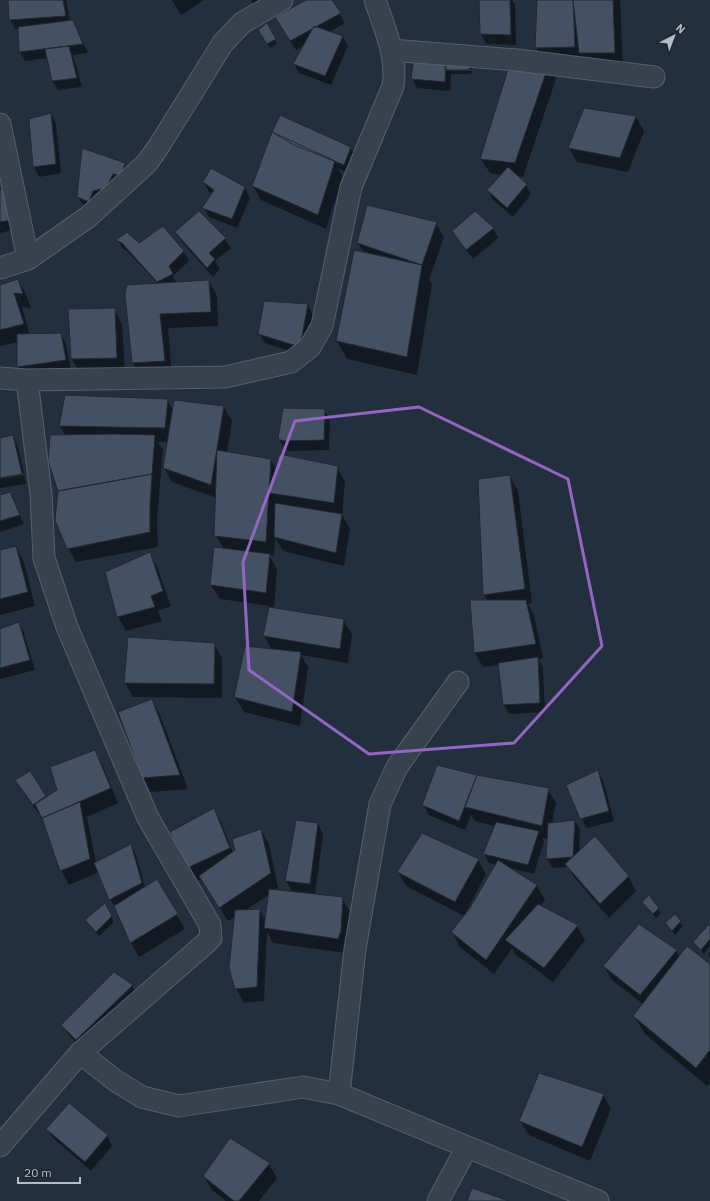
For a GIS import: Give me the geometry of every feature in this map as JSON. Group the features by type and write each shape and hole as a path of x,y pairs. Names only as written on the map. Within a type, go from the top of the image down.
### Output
{"street":[{"path":"0,268 28,259 88,217 147,163 223,43 242,22 282,0"},
{"path":"0,378 27,380 225,377 291,362 310,347 322,326 351,187 394,86 395,75 391,50 375,0"},
{"path":"391,50 518,60 654,77"},
{"path":"0,124 28,259"},
{"path":"0,1146 80,1053 211,938 210,925 148,818 67,627 44,558 40,494 27,380"},
{"path":"339,1094 355,949 380,804 397,767 458,682"},
{"path":"80,1053 116,1081 142,1097 179,1106 303,1087 339,1094 598,1201"},
{"path":"438,1201 468,1147"}],"highlighted area":[{"path":"419,407 568,479 602,646 514,743 369,754 249,670 243,562 295,421"}],"building":[{"path":"8,0 63,0 66,16 9,20"},
{"path":"306,0 332,0 341,13 290,41 275,17"},
{"path":"479,0 510,0 511,35 480,34"},
{"path":"537,0 573,0 575,47 535,48"},
{"path":"573,0 613,0 615,53 579,53"},
{"path":"73,20 83,44 19,52 18,27"},
{"path":"267,23 276,39 267,44 258,30"},
{"path":"314,26 343,36 325,76 293,64"},
{"path":"447,45 445,82 411,79 415,47"},
{"path":"69,46 77,78 52,81 45,49"},
{"path":"446,54 471,57 469,70 445,70"},
{"path":"511,60 549,64 515,163 480,159"},
{"path":"584,108 636,116 620,158 568,148"},
{"path":"51,113 56,164 33,167 29,119"},
{"path":"280,115 351,147 344,165 294,145 272,132"},
{"path":"272,132 335,161 318,215 252,186"},
{"path":"82,148 125,163 122,175 113,174 106,188 93,191 89,202 77,197"},
{"path":"508,167 527,184 507,208 487,190"},
{"path":"211,168 245,187 232,219 202,208 214,190 203,182"},
{"path":"5,189 12,220 0,222 0,190"},
{"path":"367,205 437,222 422,265 357,243"},
{"path":"199,211 226,238 209,253 215,259 207,268 175,232"},
{"path":"475,211 494,228 466,250 452,231"},
{"path":"163,226 184,251 169,266 173,274 157,282 122,243 116,240 127,232 139,243"},
{"path":"354,250 422,265 407,357 336,341"},
{"path":"18,279 23,294 14,293 24,324 0,330 0,285"},
{"path":"209,280 211,312 160,314 165,361 132,363 125,295 127,285"},
{"path":"264,301 308,304 300,347 258,334"},
{"path":"115,308 117,358 71,359 68,309"},
{"path":"61,333 66,360 17,367 17,334"},
{"path":"65,395 168,399 165,428 59,426"},
{"path":"174,400 224,406 211,485 163,468"},
{"path":"283,408 325,409 324,440 283,441 278,439"},
{"path":"13,435 22,474 0,478 0,438"},
{"path":"50,435 155,435 152,474 58,491 48,461"},
{"path":"217,450 271,459 266,542 214,536"},
{"path":"279,454 338,466 334,503 269,493"},
{"path":"152,474 150,532 67,549 55,520 58,491"},
{"path":"510,475 525,589 483,595 478,479"},
{"path":"10,492 20,515 0,521 0,495"},
{"path":"275,503 342,514 336,553 274,537"},
{"path":"16,546 28,592 0,599 0,550"},
{"path":"214,547 270,554 266,593 210,585"},
{"path":"150,552 163,591 151,596 155,607 117,617 105,572"},
{"path":"470,600 526,600 536,644 474,653"},
{"path":"269,607 344,619 340,649 263,636"},
{"path":"19,622 30,660 0,668 0,629"},
{"path":"128,637 215,643 214,684 124,683"},
{"path":"245,646 301,652 292,712 234,697"},
{"path":"538,657 540,703 503,705 498,663"},
{"path":"152,699 180,775 142,778 118,712"},
{"path":"95,750 111,788 42,818 35,804 57,790 50,767"},
{"path":"437,765 477,775 459,821 422,805"},
{"path":"598,770 609,811 580,819 566,785"},
{"path":"30,771 46,796 33,805 15,780"},
{"path":"477,775 549,788 542,826 465,807"},
{"path":"80,802 90,859 60,871 42,818"},
{"path":"214,808 230,848 185,869 170,832"},
{"path":"296,820 318,823 310,884 285,881"},
{"path":"575,820 573,857 546,859 548,823"},
{"path":"496,822 539,831 528,865 483,854"},
{"path":"261,829 271,873 219,908 199,876 235,850 232,839"},
{"path":"422,833 479,859 455,902 397,872"},
{"path":"595,836 629,876 600,904 565,864"},
{"path":"131,844 142,883 109,900 94,863"},
{"path":"498,860 537,885 486,960 451,932 470,908"},
{"path":"157,879 178,914 130,943 114,906"},
{"path":"269,889 343,897 341,931 338,939 264,928"},
{"path":"649,895 659,908 653,914 642,902"},
{"path":"105,903 112,916 96,932 85,920"},
{"path":"538,904 578,925 544,968 505,940"},
{"path":"260,909 257,987 235,989 229,968 235,910"},
{"path":"675,914 681,921 672,931 665,923"},
{"path":"710,923 710,939 701,950 693,942"},
{"path":"639,924 677,950 640,995 603,966"},
{"path":"687,946 710,964 710,1050 696,1068 633,1016"},
{"path":"114,972 133,985 76,1040 61,1025"},
{"path":"539,1073 604,1094 582,1147 519,1121"},
{"path":"69,1103 108,1135 85,1162 46,1129"},
{"path":"230,1138 270,1163 239,1201 234,1201 203,1176"},
{"path":"472,1188 509,1201 467,1201"}]}
